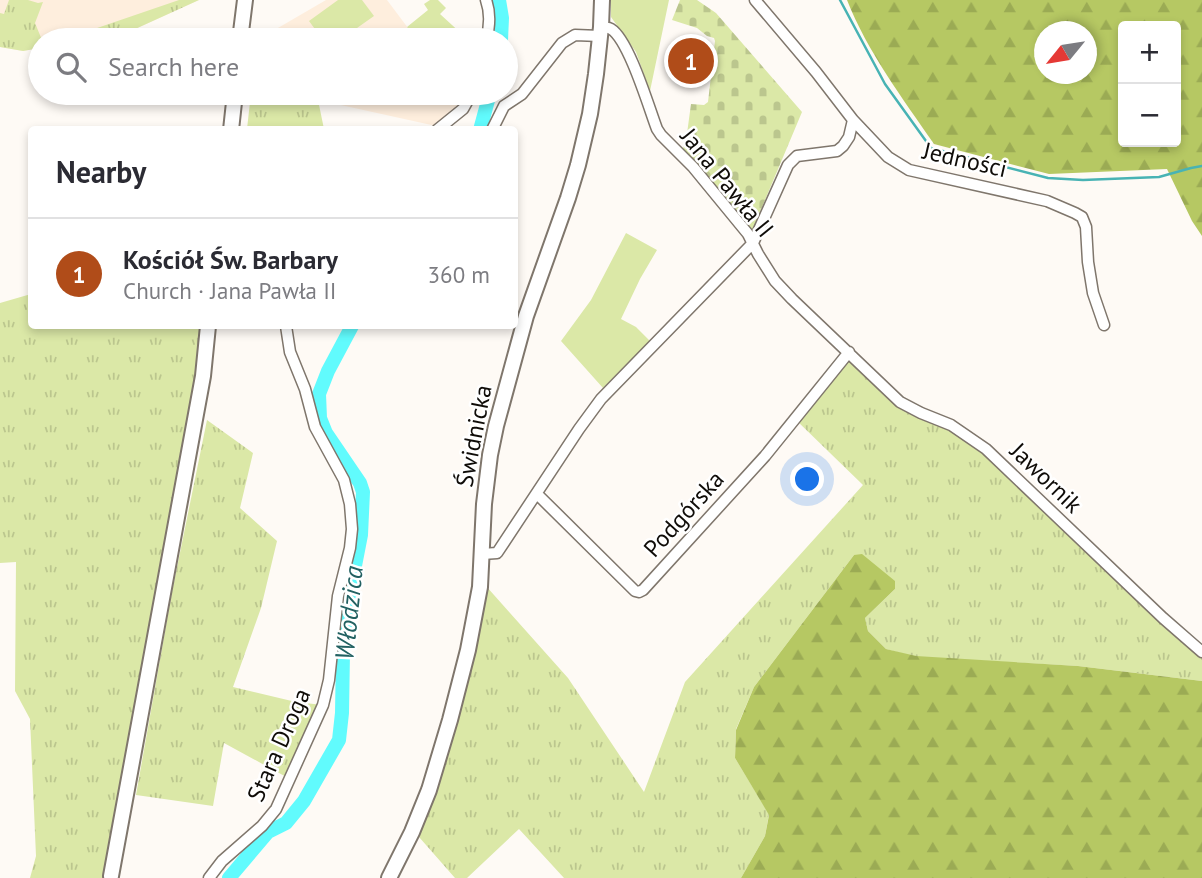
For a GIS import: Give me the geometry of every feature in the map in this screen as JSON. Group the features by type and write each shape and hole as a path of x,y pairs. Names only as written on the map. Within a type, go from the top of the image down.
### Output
{"street":[{"path":"242,28 245,0"},
{"path":"486,0 490,13 489,28"},
{"name":"Świdnicka","path":"389,878 429,790 468,650 480,587 487,470 496,426 526,316 578,164 590,114 602,0"},
{"name":"Jedności","path":"755,0 853,120 888,157 909,170 1046,201 1082,217 1086,227 1093,293 1104,325"},
{"name":"Jana Pawła II","path":"600,32 609,28 614,30 630,55 661,135 693,167 748,234 775,281 849,352"},
{"path":"518,97 562,43 575,35 600,32"},
{"path":"231,126 234,105"},
{"path":"442,126 465,105"},
{"path":"494,126 506,105"},
{"path":"482,554 497,553 601,399 752,243 788,165 797,156 837,151 849,137 853,120"},
{"path":"111,876 203,376 208,329"},
{"name":"Stara Droga","path":"209,878 222,861 262,827 276,809 323,705 329,680 338,596 350,548 350,504 344,480 315,427 305,388 290,352 286,329"},
{"name":"Podgórska","path":"537,494 639,592 723,505 849,352"},
{"name":"Jawornik","path":"849,352 900,402 951,425 986,449 1202,652"}],"shaded area":[{"path":"0,0 199,0 137,28 28,28 28,50 0,47"},
{"path":"326,0 387,0 408,28 278,28"},
{"path":"341,105 459,105 436,126"}],"green space":[{"path":"9,0 43,2 35,23 37,28 28,28 28,50 0,47 0,13 4,14"},
{"path":"179,0 199,0 137,28 97,28"},
{"path":"338,0 362,0 374,16 357,28 314,28 309,21"},
{"path":"430,0 438,0 446,8 440,14 455,28 408,28 428,10 424,4"},
{"path":"611,0 669,0 650,91 636,52 611,17"},
{"path":"680,0 697,0 716,13 802,112 752,231 683,149 691,104 704,105 708,102 715,41 697,28 672,20"},
{"path":"847,0 1202,0 1202,236 1167,169 1049,174 934,144 865,38"},
{"path":"250,105 319,105 323,126 247,126"},
{"path":"626,233 657,250 621,319 636,327 650,341 603,388 561,341 591,300"},
{"path":"28,295 28,329 208,329 203,376 170,515 111,878 30,878 36,856 30,719 15,691 16,562 0,563 0,303"},
{"path":"849,352 900,402 966,434 1202,652 1202,681 1078,666 915,657 886,649 868,631 865,618 895,589 854,555 754,687 736,729 735,758 769,814 765,836 741,878 564,878 519,829 467,878 455,878 419,837 458,715 486,586 568,678 644,792 685,682 863,485 795,419"},
{"path":"207,420 253,453 240,508 277,541 261,608 233,687 296,702 323,705 290,779 224,743 213,806 136,795 172,592"},
{"path":"862,554 895,581 895,589 865,618 868,631 886,649 916,656 1078,666 1202,681 1202,878 741,878 765,836 769,815 735,758 736,730 754,687 854,555"}],"waterway":[{"name":"Włodzica","path":"499,0 502,28"},
{"path":"840,0 885,84 931,148 1048,178 1083,180 1159,177 1202,166"},
{"name":"Włodzica","path":"481,126 487,105"},
{"name":"Włodzica","path":"229,878 268,832 286,823 304,801 339,740 347,607 361,535 363,492 360,483 326,433 320,418 319,394 350,329"}],"place":[{"name":"Kościół Św. Barbary","path":"691,61"}]}
